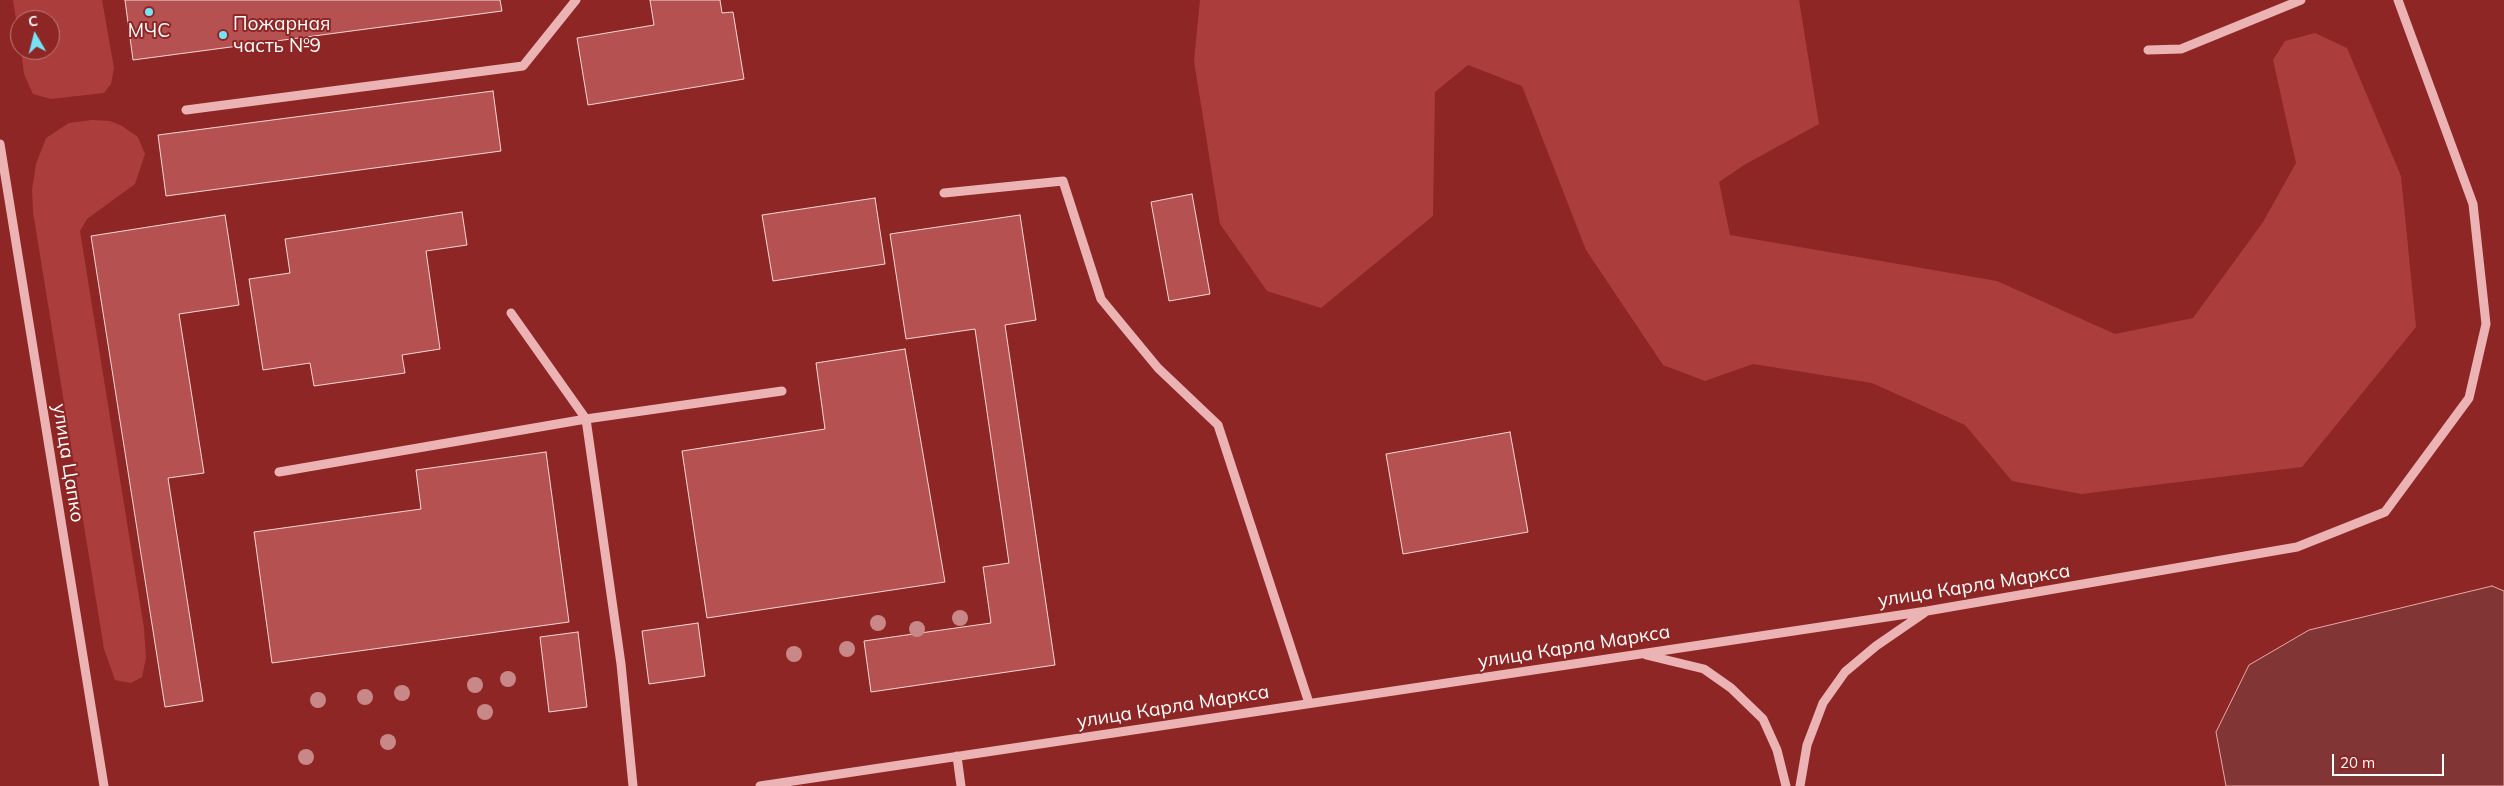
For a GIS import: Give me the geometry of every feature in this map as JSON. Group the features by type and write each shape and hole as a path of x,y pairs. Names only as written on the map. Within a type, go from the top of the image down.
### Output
{"street":[{"path":"186,110 523,66 576,0"},
{"path":"2148,50 2181,49 2301,0"},
{"name":"улица Карла Маркса","path":"760,786 1927,611 2297,547 2385,512 2469,398 2486,324 2473,204 2398,0"},
{"name":"улица Цапко","path":"0,144 104,786"},
{"path":"944,193 1063,181 1102,299 1158,368 1218,425 1309,703"},
{"path":"511,313 586,419 621,664 633,786"},
{"path":"278,472 586,419 782,391"},
{"path":"1800,786 1807,745 1823,702 1845,672 1876,646 1927,611"},
{"path":"1641,653 1704,669 1731,688 1762,719 1777,750 1786,786"},
{"path":"957,756 961,786"}],"shaded area":[{"path":"13,0 102,0 114,68 111,84 104,93 51,99 33,94 24,74 22,60 60,60 60,10 15,10"},
{"path":"1200,0 1799,0 1819,124 1744,165 1719,182 1730,235 1997,281 2115,334 2193,318 2263,222 2296,163 2273,60 2285,41 2315,33 2347,48 2401,176 2416,327 2302,467 2081,494 2012,481 1965,425 1872,383 1753,364 1705,381 1663,365 1586,250 1522,86 1468,65 1435,92 1433,216 1321,308 1267,291 1220,224 1194,61"},
{"path":"92,120 110,121 122,126 138,137 145,154 135,184 87,219 80,231 144,628 146,658 142,677 131,683 115,680 104,649 33,212 32,190 36,164 46,138 69,123"},
{"path":"2492,586 2504,591 2504,786 2226,786 2216,732 2249,665 2309,630"}],"building":[{"name":"Пожарная часть №9","path":"125,0 500,0 502,11 133,60"},
{"path":"650,0 720,0 722,13 733,12 744,79 588,105 577,38 654,25"},
{"path":"493,91 501,151 166,196 158,135"},
{"path":"1192,194 1210,294 1169,301 1151,202"},
{"path":"875,198 885,264 773,281 762,215"},
{"path":"462,212 467,245 426,251 440,349 402,355 405,373 314,386 310,363 263,370 249,279 290,273 285,239"},
{"path":"225,215 239,305 179,314 204,473 168,478 203,701 165,707 91,236"},
{"path":"1020,215 1036,320 1005,325 1055,665 871,692 864,641 991,623 983,567 1009,563 975,329 906,339 890,234"},
{"path":"905,349 945,582 707,618 682,451 825,429 816,363"},
{"path":"1510,432 1528,532 1403,554 1386,454"},
{"path":"546,452 569,622 272,663 254,532 421,509 416,470"},
{"path":"698,623 705,676 649,684 642,631"},
{"path":"578,632 587,707 549,712 540,637"}],"place":[{"name":"МЧС","path":"149,12"},
{"name":"Пожарная часть №9","path":"223,35"}]}
